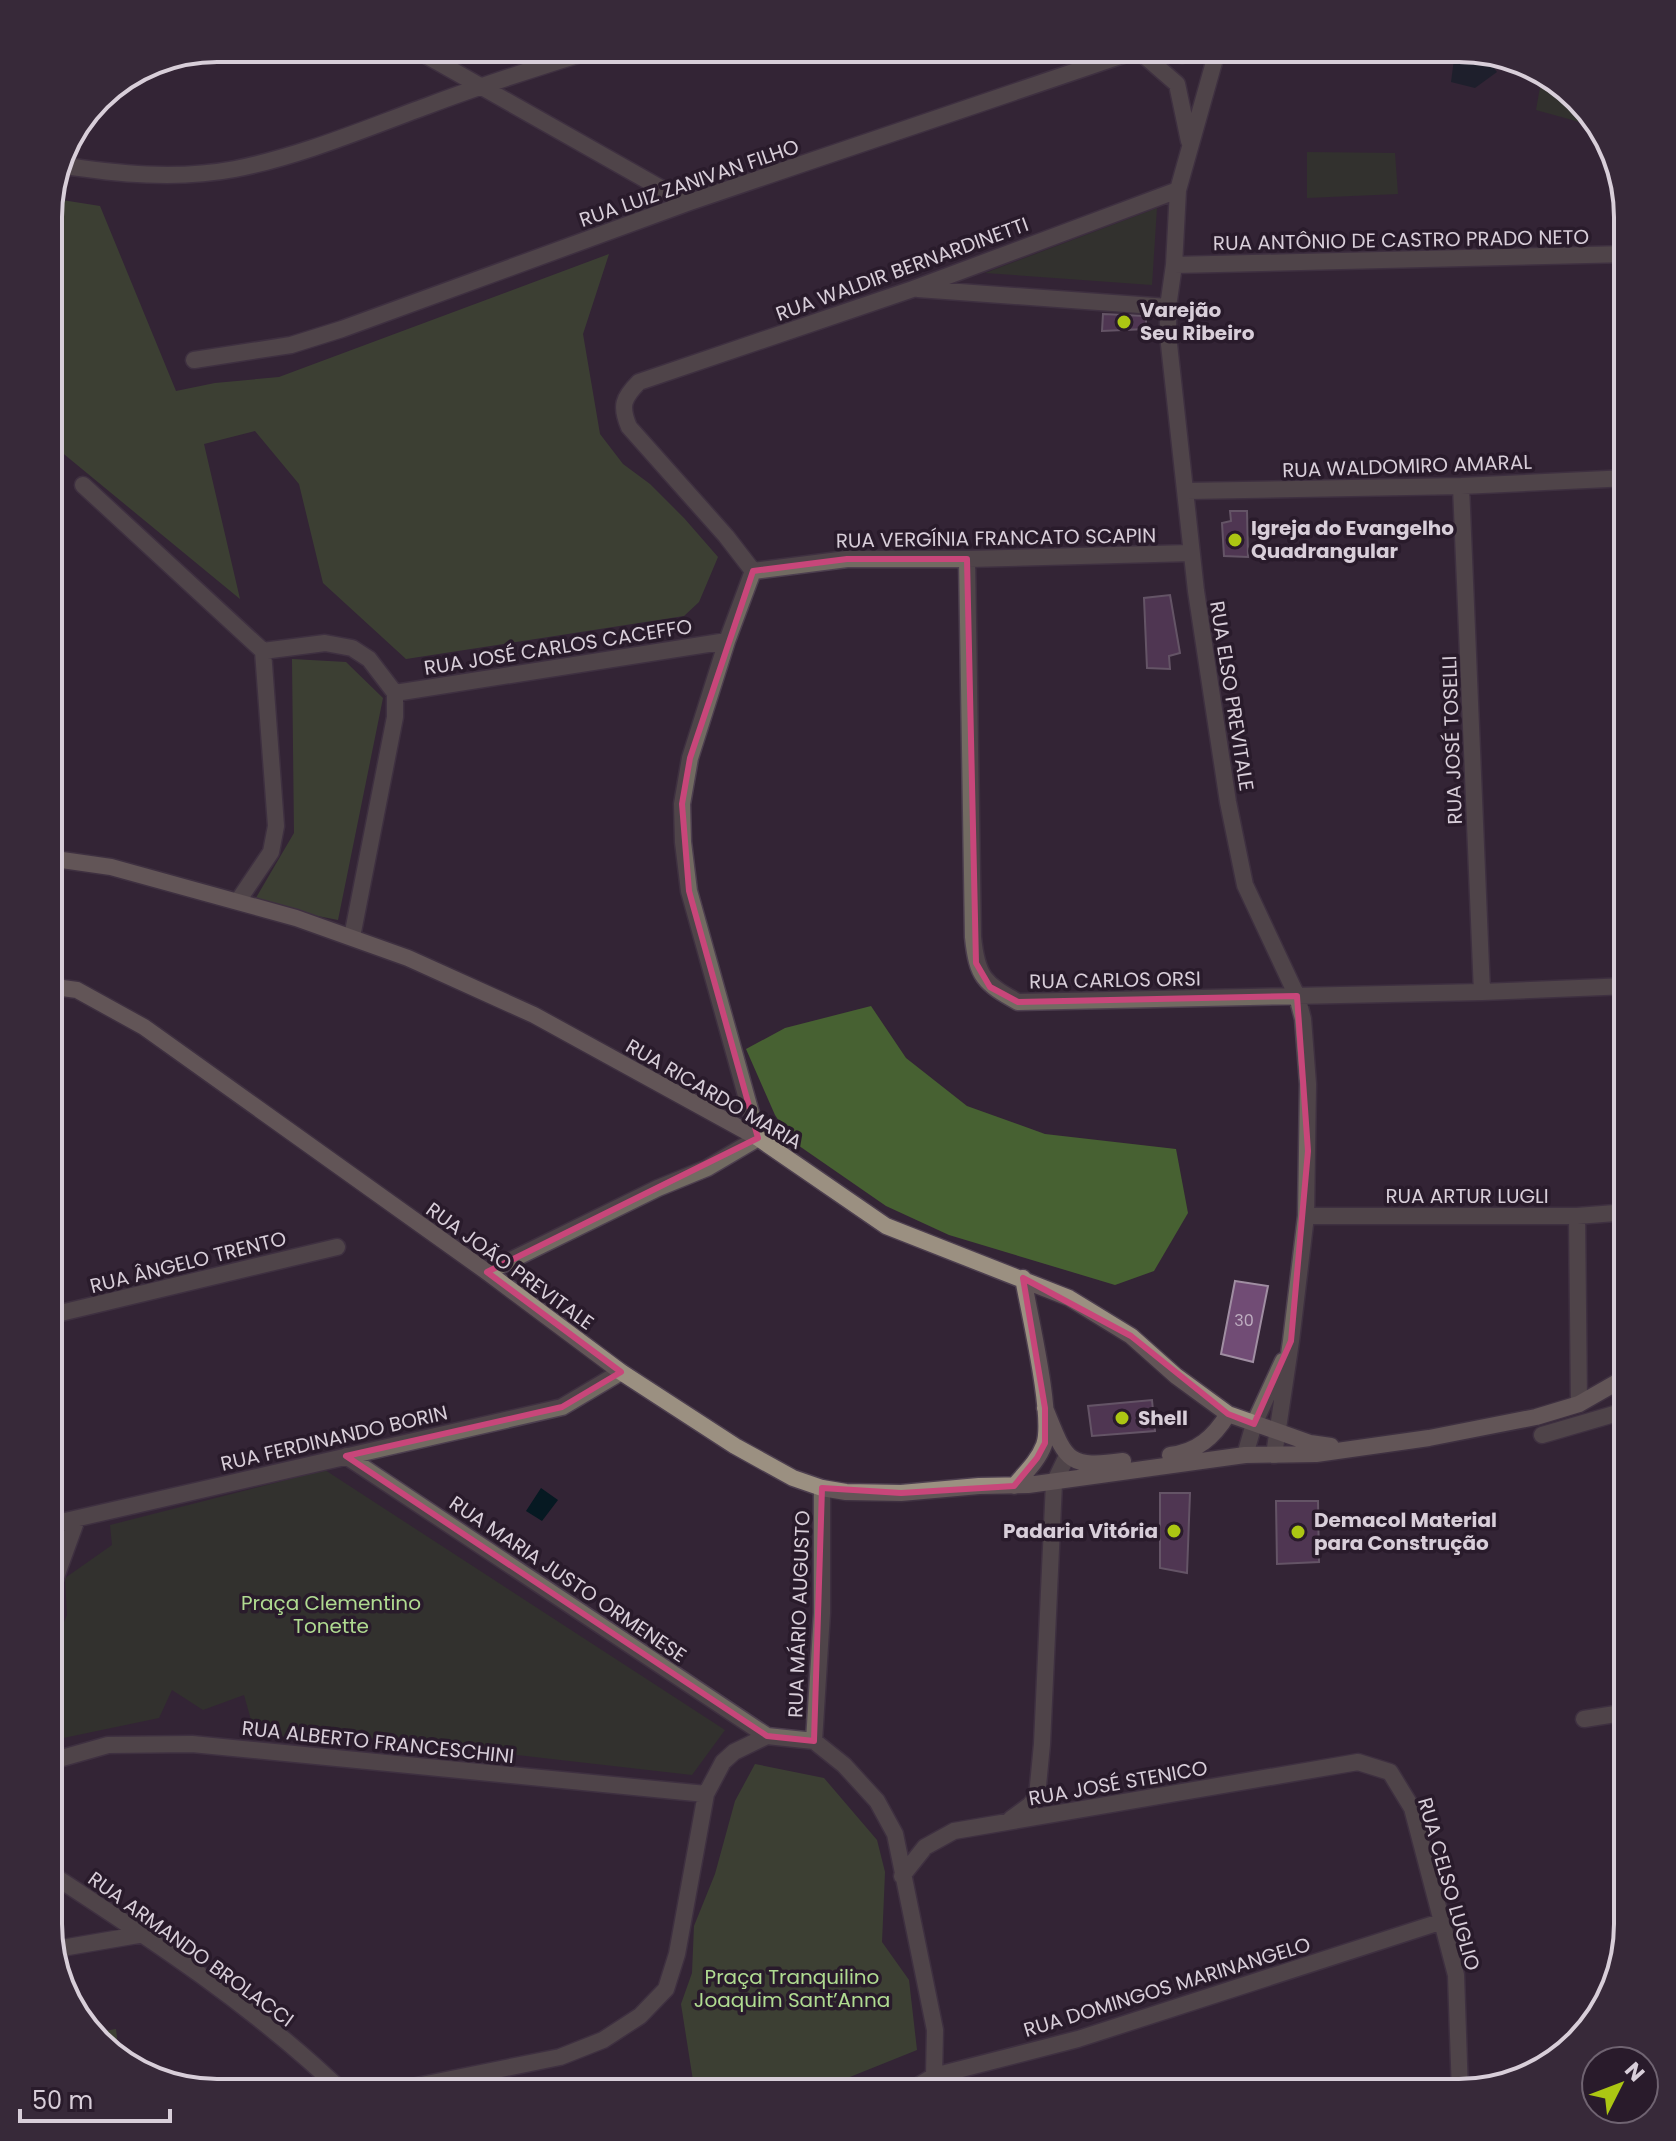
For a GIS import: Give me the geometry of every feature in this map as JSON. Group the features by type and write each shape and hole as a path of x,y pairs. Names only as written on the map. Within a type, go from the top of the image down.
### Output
{"main road":[{"name":"RUA RICARDO MARIA","path":"62,860 111,867 238,901 352,937 408,958 534,1015 758,1138 886,1226 1069,1298 1131,1336 1176,1376 1228,1414"},
{"name":"RUA JOÃO PREVITALE","path":"62,988 77,990 144,1027 487,1272 621,1372 735,1446 793,1478 846,1492 901,1493 1054,1483"},
{"path":"1014,1486 1045,1443 1045,1408 1023,1278"},
{"path":"1054,1483 1245,1455 1316,1454 1429,1438 1536,1417 1579,1404 1614,1384"},
{"path":"1045,1408 1067,1456 1080,1464 1181,1454 1197,1448 1209,1438 1228,1414 1310,1443 1345,1448"}],"street":[{"path":"437,62 687,203"},
{"path":"71,167 119,175 189,174 235,169 334,140 479,86 555,62"},
{"name":"RUA LUIZ ZANIVAN FILHO","path":"194,360 291,345 342,329 687,203 1099,62"},
{"path":"1152,62 1177,84 1189,143"},
{"name":"RUA ELSO PREVITALE","path":"1214,62 1178,190 1168,335 1187,491 1191,553 1228,802 1245,885 1297,996 1303,1019 1308,1084 1306,1216 1279,1430"},
{"name":"RUA WALDIR BERNARDINETTI","path":"753,571 629,427 622,412 625,396 639,382 913,289 1178,190"},
{"name":"RUA ANTÔNIO DE CASTRO PRADO NETO","path":"1174,265 1614,254"},
{"path":"913,289 1168,307"},
{"name":"RUA WALDOMIRO AMARAL","path":"1187,491 1461,486 1614,479"},
{"path":"83,485 263,651 276,826 271,852 238,901"},
{"name":"RUA JOSÉ TOSELLI","path":"1461,486 1482,992"},
{"name":"RUA VERGÍNIA FRANCATO SCAPIN","path":"753,571 847,559 1191,553"},
{"name":"RUA CARLOS ORSI","path":"967,559 973,937 976,963 990,987 1018,1002 1614,987"},
{"path":"487,1272 658,1188 707,1168 758,1138 689,891 682,804 690,758 753,571"},
{"name":"RUA JOSÉ CARLOS CACEFFO","path":"395,693 727,641"},
{"path":"263,651 325,643 352,648 369,659 395,693 395,717 352,937"},
{"name":"RUA ARTUR LUGLI","path":"1306,1216 1577,1216 1614,1213"},
{"path":"1577,1216 1579,1404"},
{"name":"RUA ÂNGELO TRENTO","path":"62,1313 337,1247"},
{"name":"RUA ELSO PREVITALE","path":"1254,1424 1291,1341"},
{"name":"RUA FERDINANDO BORIN","path":"62,1522 562,1407 621,1372"},
{"path":"1542,1435 1614,1414"},
{"path":"1245,1455 1254,1424"},
{"path":"1274,1455 1279,1430"},
{"name":"RUA MARIA JUSTO ORMENESE","path":"346,1456 767,1736"},
{"path":"996,1826 1021,1813 1037,1796 1054,1483 1067,1456"},
{"name":"RUA MÁRIO AUGUSTO","path":"814,1741 821,1626 822,1488"},
{"path":"62,1560 77,1519"},
{"path":"1584,1719 1614,1714"},
{"path":"451,2079 560,2057 603,2040 640,2016 666,1989 677,1954 706,1794 723,1762 734,1752 767,1736 814,1741 844,1765 877,1801 895,1834 935,2030 934,2076"},
{"name":"RUA ALBERTO FRANCESCHINI","path":"62,1758 108,1745 192,1744 706,1794"},
{"name":"RUA JOSÉ STENICO","path":"902,1876 925,1847 954,1831 1358,1762"},
{"name":"RUA CELSO LUGLIO","path":"1358,1762 1390,1772 1412,1808 1456,1975 1460,2079"},
{"name":"RUA ARMANDO BROLACCI","path":"62,1881 144,1934 253,2014 328,2079"},
{"name":"RUA DOMINGOS MARINANGELO","path":"929,2079 1078,2039 1443,1921"},
{"path":"64,1948 144,1934"}],"highlighted area":[{"path":"847,559 967,559 976,963 990,987 1018,1002 1297,996 1308,1151 1291,1341 1254,1424 1228,1414 1131,1336 1023,1278 1045,1408 1045,1443 1014,1486 901,1493 822,1488 814,1741 767,1736 346,1456 562,1407 621,1372 487,1272 758,1138 689,891 682,804 690,758 753,571"}],"green space":[{"path":"1540,86 1569,107 1582,123 1536,110"},
{"path":"1307,152 1395,153 1398,194 1307,198"},
{"path":"63,200 100,206 176,391 215,383 279,377 609,254 583,334 600,434 623,464 650,484 718,557 699,602 684,616 406,659 323,583 299,484 255,431 204,444 240,599 62,453"},
{"path":"1157,208 1152,285 985,273"},
{"path":"292,659 346,662 383,698 338,920 253,903 294,833"},
{"path":"871,1006 906,1058 967,1106 1045,1134 1176,1149 1188,1213 1154,1271 1115,1285 949,1235 886,1206 792,1141 775,1115 746,1049 785,1028"},
{"name":"Praça Clementino Tonette","path":"325,1470 725,1730 692,1775 333,1734 256,1738 244,1695 203,1710 172,1690 159,1718 62,1738 62,1627 67,1615 65,1578 112,1545 110,1525"},
{"name":"Praça Tranquilino Joaquim Sant’Anna","path":"755,1764 824,1778 877,1840 885,1872 882,1942 909,1980 917,2050 845,2079 693,2079 681,2004 692,1973 694,1926 715,1874 735,1801"},
{"path":"116,2029 117,2042 115,2040 106,2031"}],"water":[{"path":"1454,62 1492,66 1497,72 1475,88 1451,82"},
{"path":"541,1488 558,1500 542,1521 526,1511"}],"building":[{"name":"Varejão Seu Ribeiro","path":"1103,314 1146,316 1146,329 1102,331"},
{"name":"Igreja do Evangelho Quadrangular","path":"1230,511 1247,511 1248,557 1224,556 1222,523 1231,521"},
{"path":"1170,595 1180,653 1169,656 1170,669 1147,668 1144,598"},
{"path":"1235,1281 1268,1286 1253,1362 1221,1354"},
{"name":"Shell","path":"1152,1400 1155,1431 1092,1436 1088,1406"},
{"name":"Padaria Vitória","path":"1160,1493 1190,1493 1187,1573 1160,1568"},
{"name":"Demacol Material para Construção","path":"1276,1501 1318,1501 1319,1562 1277,1564"}],"place":[{"name":"Varejão Seu Ribeiro","path":"1124,322"},
{"name":"Igreja do Evangelho Quadrangular","path":"1235,540"},
{"name":"Shell","path":"1122,1418"},
{"name":"Padaria Vitória","path":"1174,1531"},
{"name":"Demacol Material para Construção","path":"1298,1532"}]}
